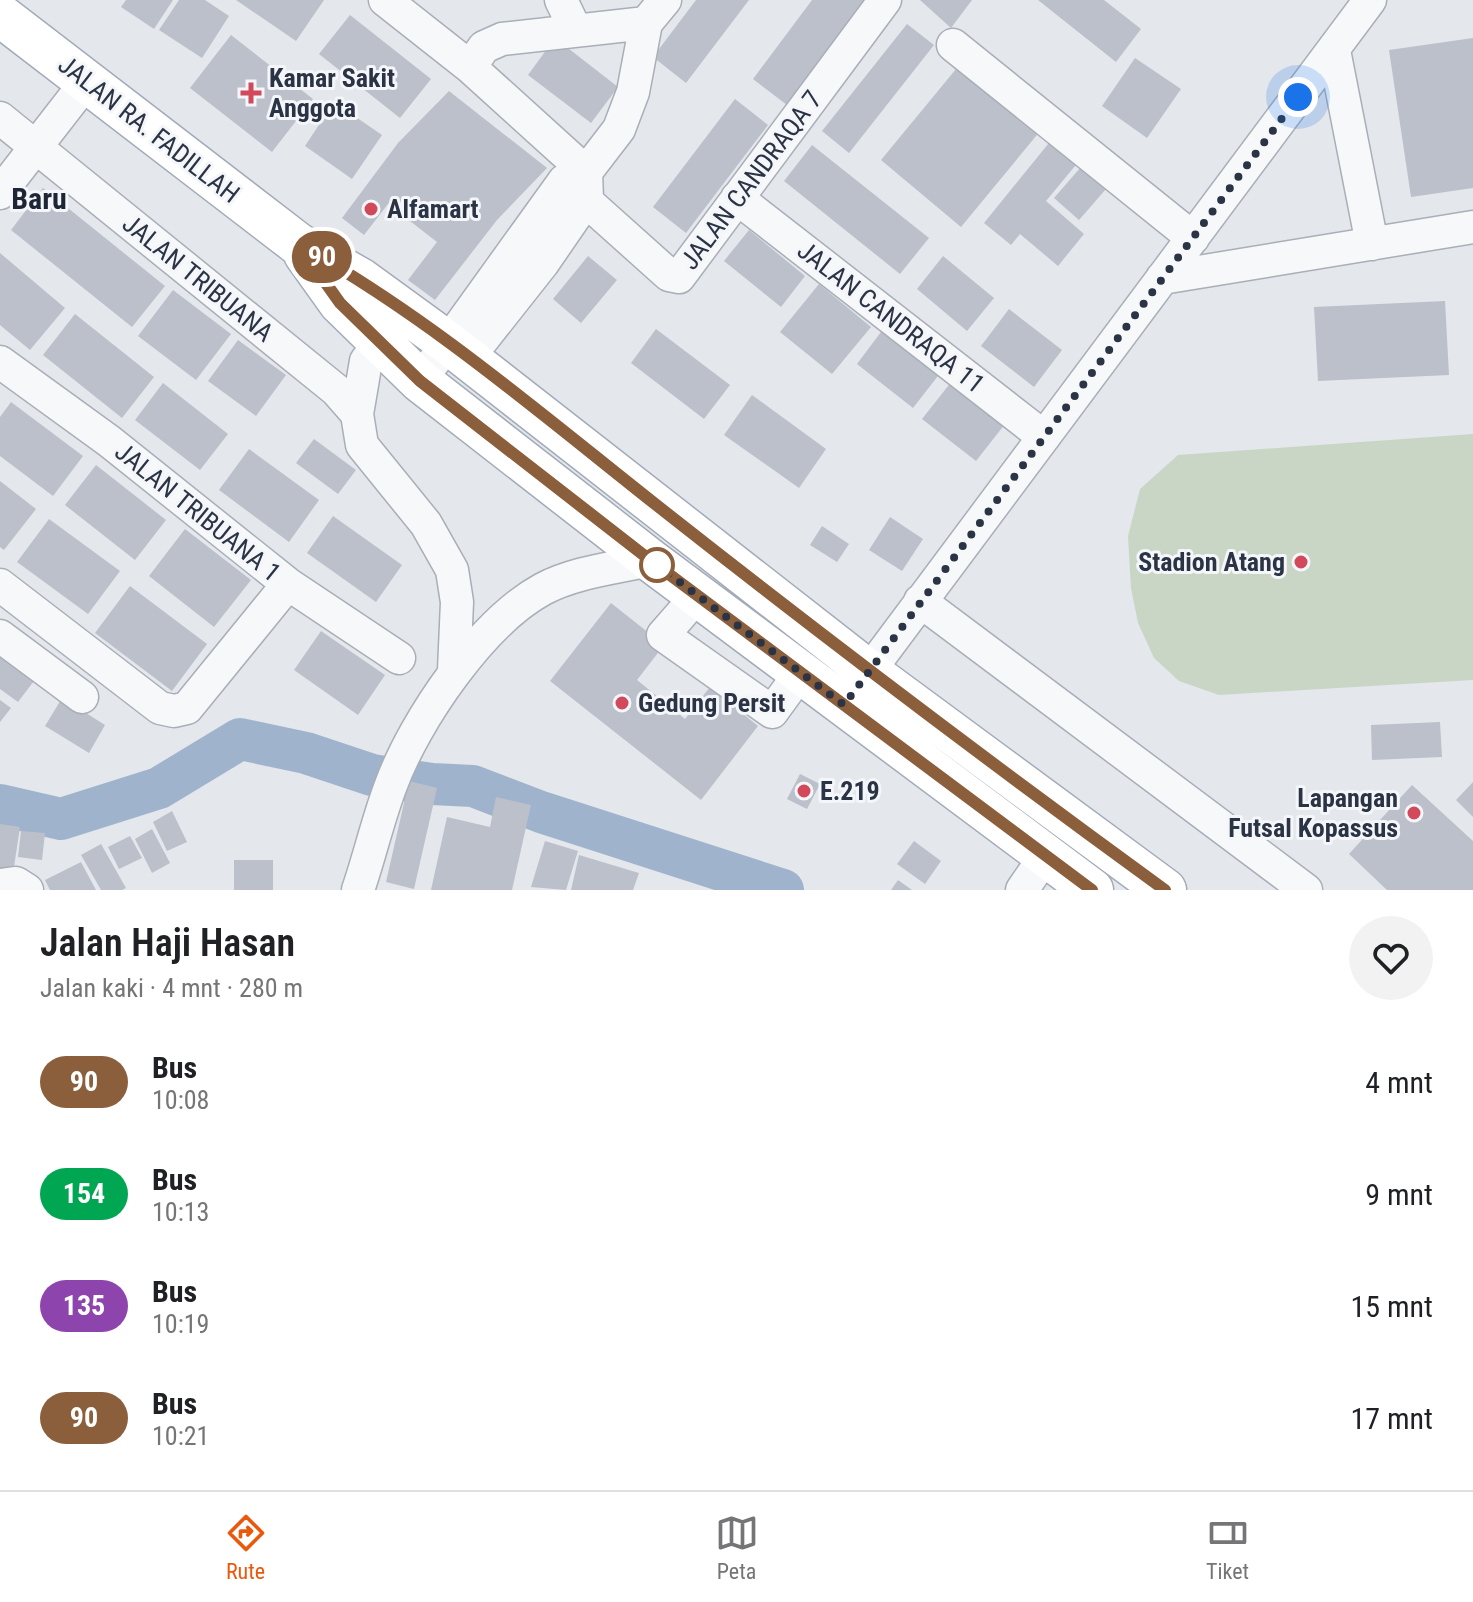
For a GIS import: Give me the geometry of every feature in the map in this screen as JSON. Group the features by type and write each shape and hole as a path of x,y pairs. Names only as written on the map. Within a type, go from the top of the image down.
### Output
{"main road":[{"name":"JALAN RA. FADILLAH","path":"0,15 298,244 340,303 458,350 868,671 1165,890"},
{"name":"JALAN RA. FADILLAH","path":"392,326 420,381 650,560 1092,890"}],"street":[{"path":"385,0 470,67 583,178"},
{"path":"561,0 575,29"},
{"name":"JALAN CANDRAQA 7","path":"583,178 659,266 677,277 885,0"},
{"path":"844,705 1370,0"},
{"path":"420,381 458,350 619,129 628,109 656,12 575,29 494,41 480,50 470,67"},
{"path":"953,45 1193,238"},
{"path":"1334,50 1372,244"},
{"path":"0,193 87,81"},
{"name":"JALAN TRIBUANA","path":"0,118 336,390 357,414"},
{"name":"JALAN CANDRAQA 11","path":"737,198 1044,437"},
{"path":"1162,278 1473,227"},
{"path":"392,326 366,361 357,414 362,445 426,524 452,570 457,602 454,670"},
{"name":"JALAN TRIBUANA 1","path":"0,362 109,441 288,584 399,658"},
{"path":"358,890 398,772 454,670 495,627 543,589 576,577 650,560"},
{"path":"0,585 160,708 174,711 187,708 288,584"},
{"path":"920,601 1306,890"},
{"path":"0,636 82,697"},
{"path":"1022,890 1046,855"},
{"path":"0,885 16,883 27,890"}],"green space":[{"name":"Stadion Atang","path":"1473,434 1473,680 1219,695 1179,681 1154,658 1138,623 1131,588 1128,536 1140,489 1178,455"}],"building":[{"path":"126,0 173,0 154,29 121,7"},
{"path":"179,0 205,0 229,16 202,58 159,30"},
{"path":"236,0 324,0 296,41"},
{"path":"696,0 749,0 686,83 653,57"},
{"path":"812,0 866,0 787,105 753,79"},
{"path":"920,0 972,0 951,28"},
{"path":"1038,0 1104,0 1141,29 1116,62"},
{"path":"350,15 431,79 400,118 319,54"},
{"path":"907,24 934,45 849,153 822,131"},
{"name":"Kamar Sakit Anggota","path":"231,35 313,99 272,152 190,88"},
{"path":"555,38 618,87 591,123 528,75"},
{"path":"1473,38 1473,188 1411,197 1389,50"},
{"path":"1135,58 1181,89 1147,138 1102,106"},
{"path":"961,63 1041,130 961,227 881,160"},
{"path":"449,91 547,168 497,220 435,300 408,280 437,242 388,204 364,235 342,218 398,143"},
{"path":"735,99 768,125 686,233 653,207"},
{"path":"334,102 382,135 352,179 305,146"},
{"path":"1053,138 1080,160 1046,201 1084,234 1058,266 1020,234 1011,245 984,223"},
{"path":"812,145 929,238 900,274 784,181"},
{"path":"1081,167 1106,189 1079,220 1054,198"},
{"path":"43,188 165,286 132,327 11,230"},
{"path":"749,230 805,276 781,307 724,261"},
{"path":"0,253 65,308 30,350 0,325"},
{"path":"588,256 617,280 581,323 553,299"},
{"path":"943,256 994,298 967,331 917,289"},
{"path":"819,284 871,327 832,374 780,332"},
{"path":"173,290 231,334 196,380 138,336"},
{"path":"1445,301 1449,375 1318,381 1314,307"},
{"path":"1009,309 1062,350 1034,387 981,346"},
{"path":"75,314 154,377 122,418 43,355"},
{"path":"884,328 941,372 913,408 857,364"},
{"path":"656,329 730,385 704,419 631,363"},
{"path":"238,340 286,375 256,416 208,381"},
{"path":"952,381 1005,424 976,461 922,419"},
{"path":"163,383 228,434 200,470 135,420"},
{"path":"752,395 826,449 799,488 724,435"},
{"path":"11,402 83,456 53,496 0,456 0,417"},
{"path":"314,439 356,470 338,494 296,463"},
{"path":"249,449 319,500 289,542 219,490"},
{"path":"96,465 166,520 135,560 65,505"},
{"path":"0,481 36,509 4,550 0,547"},
{"path":"333,516 402,565 376,602 307,553"},
{"path":"890,517 923,539 902,571 869,550"},
{"path":"49,519 120,571 88,614 17,562"},
{"path":"822,526 849,544 837,562 810,545"},
{"path":"185,529 251,580 214,627 149,576"},
{"path":"130,586 207,644 172,691 95,633"},
{"name":"Gedung Persit","path":"611,603 664,645 637,680 685,719 710,687 758,726 701,800 550,681"},
{"path":"321,631 385,675 358,715 294,670"},
{"path":"0,642 40,673 18,702 0,689"},
{"path":"62,698 105,725 89,753 45,726"},
{"path":"0,700 11,708 0,722"},
{"path":"1440,722 1442,757 1372,760 1371,725"},
{"name":"E.219","path":"800,774 820,784 807,809 787,799"},
{"path":"409,781 437,788 414,889 386,882"},
{"path":"1473,782 1473,817 1456,800"},
{"name":"Lapangan Futsal Kopassus","path":"1412,785 1473,841 1473,890 1387,890 1349,854"},
{"path":"496,797 531,805 512,890 431,890 447,817 490,827"},
{"path":"172,811 187,842 167,851 153,822"},
{"path":"0,824 20,827 12,880 0,878"},
{"path":"152,829 170,863 152,873 135,839"},
{"path":"21,831 45,833 42,860 18,857"},
{"path":"130,836 142,858 119,869 108,847"},
{"path":"545,841 578,851 566,890 531,887"},
{"path":"914,841 941,861 925,884 897,864"},
{"path":"101,844 126,888 101,890 81,855"},
{"path":"579,855 639,873 633,890 571,890"},
{"path":"234,860 273,860 273,890 234,890"},
{"path":"81,862 96,890 50,890 45,880"},
{"path":"898,880 912,890 891,890"}],"waterway":[{"path":"0,805 61,819 159,788 240,739 306,753 372,775 432,784 473,786 541,812 783,890"}],"bus line":[{"name":"90","path":"1092,890 650,560 420,381 340,303 298,244 360,279 448,343 868,671 1165,890"}],"place":[{"name":"Kamar Sakit Anggota","path":"251,93"},
{"name":"Alfamart","path":"371,209"},
{"name":"Stadion Atang","path":"1301,562"},
{"name":"Gedung Persit","path":"622,703"},
{"name":"E.219","path":"804,791"},
{"name":"Lapangan Futsal Kopassus","path":"1414,813"}],"district":[{"name":"Baru","path":"39,199"}],"route":[{"path":"657,565 844,705 1298,97"}]}
